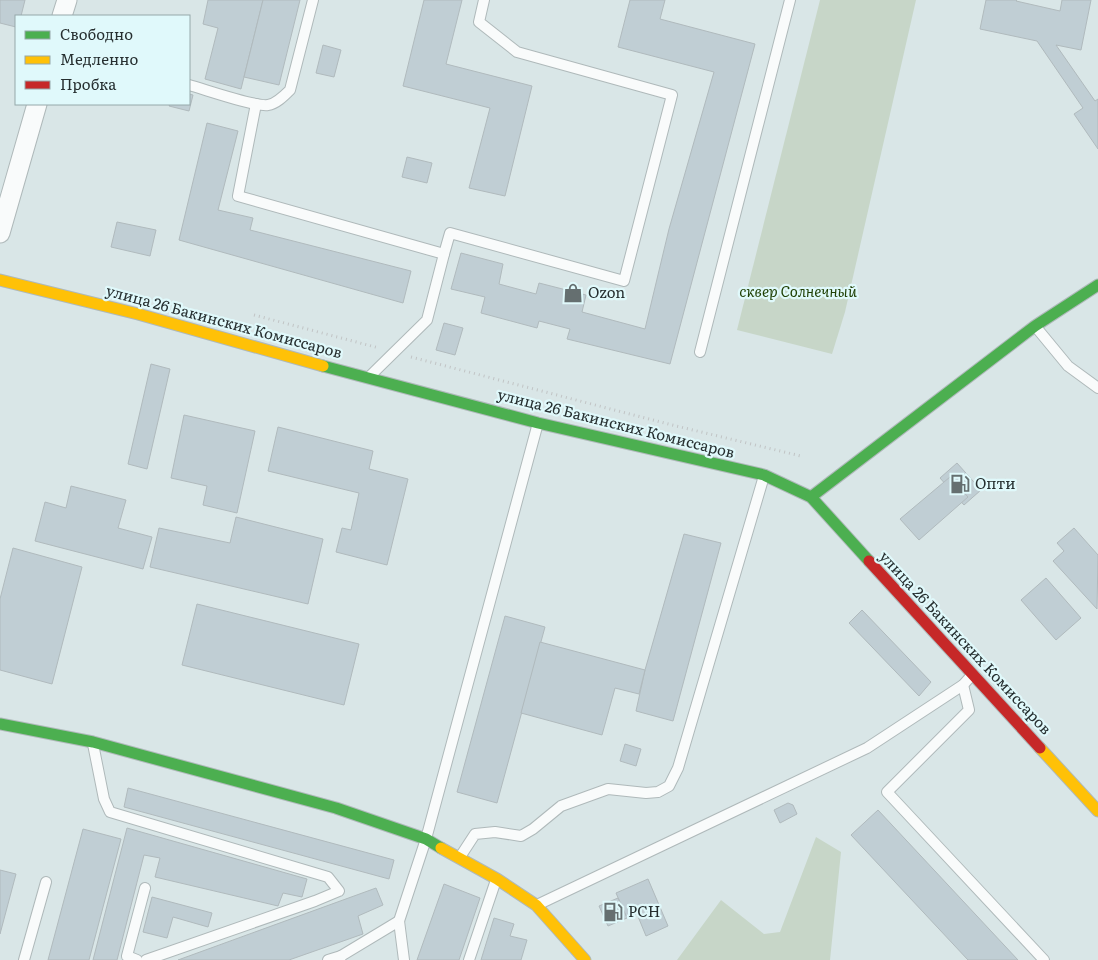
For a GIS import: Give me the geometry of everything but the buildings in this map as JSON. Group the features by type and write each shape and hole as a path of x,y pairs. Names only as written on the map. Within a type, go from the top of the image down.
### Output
{"main road":[{"name":"улица 26 Бакинских Комиссаров","path":"0,280 138,314 246,345 538,422 764,476 811,497 1098,811"},
{"path":"811,497 1035,326 1098,285"},
{"path":"0,724 93,742 336,808 426,839 497,879 536,905 585,960"}],"street":[{"path":"62,15 67,0"},
{"path":"0,233 37,105"}],"lane":[{"path":"190,85 256,104 268,105 282,98 290,90 313,0"},
{"path":"370,377 427,320 450,233 624,281 672,95 517,52 479,22 484,0"},
{"path":"700,352 790,0"},
{"path":"256,104 238,196 444,254"},
{"path":"1035,326 1068,366 1098,388"},
{"path":"404,960 399,922 426,839 538,422"},
{"path":"459,858 475,834 495,832 520,836 533,830 561,806 608,789 646,793 658,792 669,786 678,768 764,476"},
{"path":"536,905 867,748 963,685 973,674"},
{"path":"963,685 969,710 887,792 1044,960"},
{"path":"93,742 104,799 110,812 328,877 339,891 146,960"},
{"path":"469,960 497,879"},
{"path":"24,960 46,882"},
{"path":"137,960 128,956 145,888"},
{"path":"328,960 340,958 399,922"}],"path":[{"path":"254,316 672,425 801,456"}],"green space":[{"name":"сквер Солнечный","path":"820,0 916,0 845,312 832,354 737,330"},
{"path":"816,837 841,852 830,960 677,960 721,900 764,934 780,932"}],"traffic: fast":[{"path":"811,497 1035,326 1098,285"},
{"path":"323,366 538,423 764,475 811,497 869,561"},
{"path":"0,724 93,742 336,808 426,839 441,848"}],"traffic: slow":[{"path":"0,280 138,314 323,366"},
{"path":"1040,748 1098,811"},
{"path":"441,848 497,879 536,905 585,960"}],"traffic: jam":[{"path":"869,561 1040,748"}],"place":[{"name":"Ozon","path":"573,293"},
{"name":"Опти","path":"960,484"},
{"name":"РСН","path":"613,912"}]}
